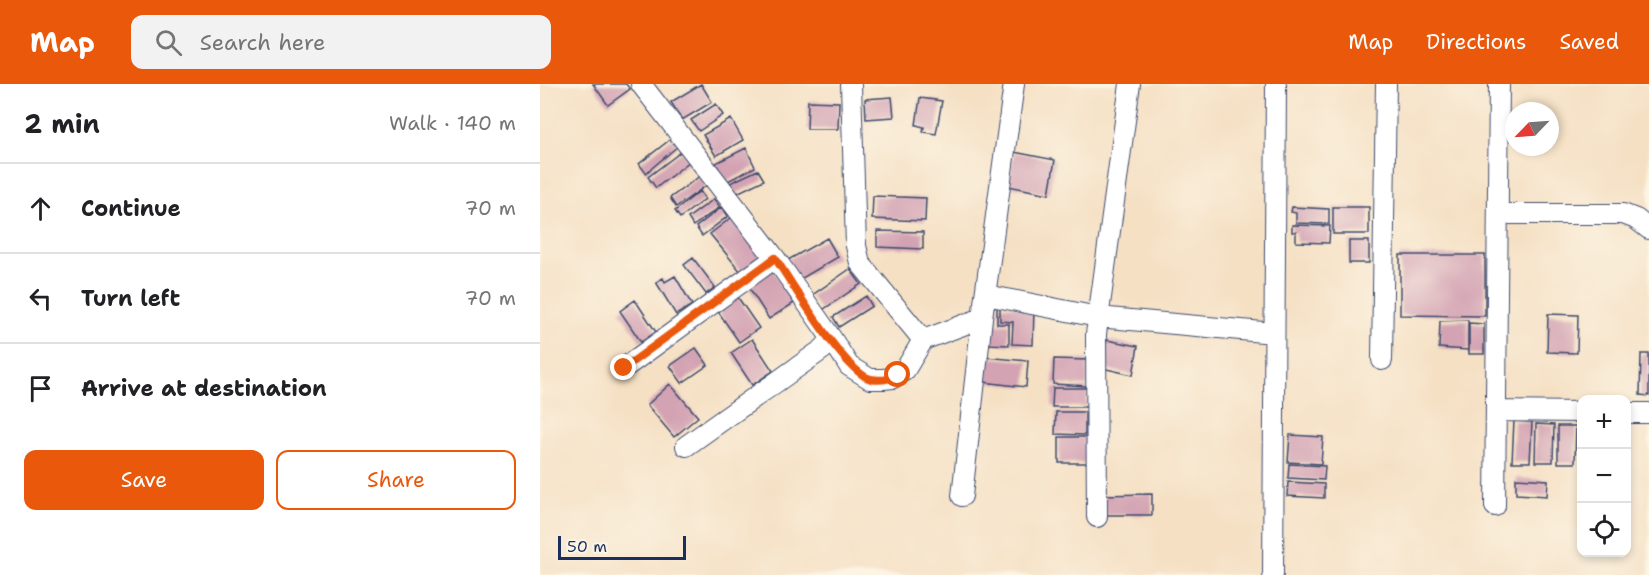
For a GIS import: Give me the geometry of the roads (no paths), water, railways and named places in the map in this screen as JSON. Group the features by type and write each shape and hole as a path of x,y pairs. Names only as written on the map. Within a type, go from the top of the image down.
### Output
{"street":[{"path":"641,84 775,258 849,366 870,379 893,378 905,370 923,340 982,318"},
{"path":"851,84 855,246 860,263 923,340"},
{"path":"962,496 982,318 1014,84"},
{"path":"1097,517 1098,317 1130,84"},
{"path":"1273,575 1276,84"},
{"path":"1382,360 1386,84"},
{"path":"1495,506 1499,84"},
{"path":"1498,214 1623,214 1649,229"},
{"path":"624,368 775,258"},
{"path":"986,295 1098,317 1274,333"},
{"path":"686,446 823,349 832,339"},
{"path":"1496,411 1577,412"},
{"path":"1631,413 1649,414"}]}
